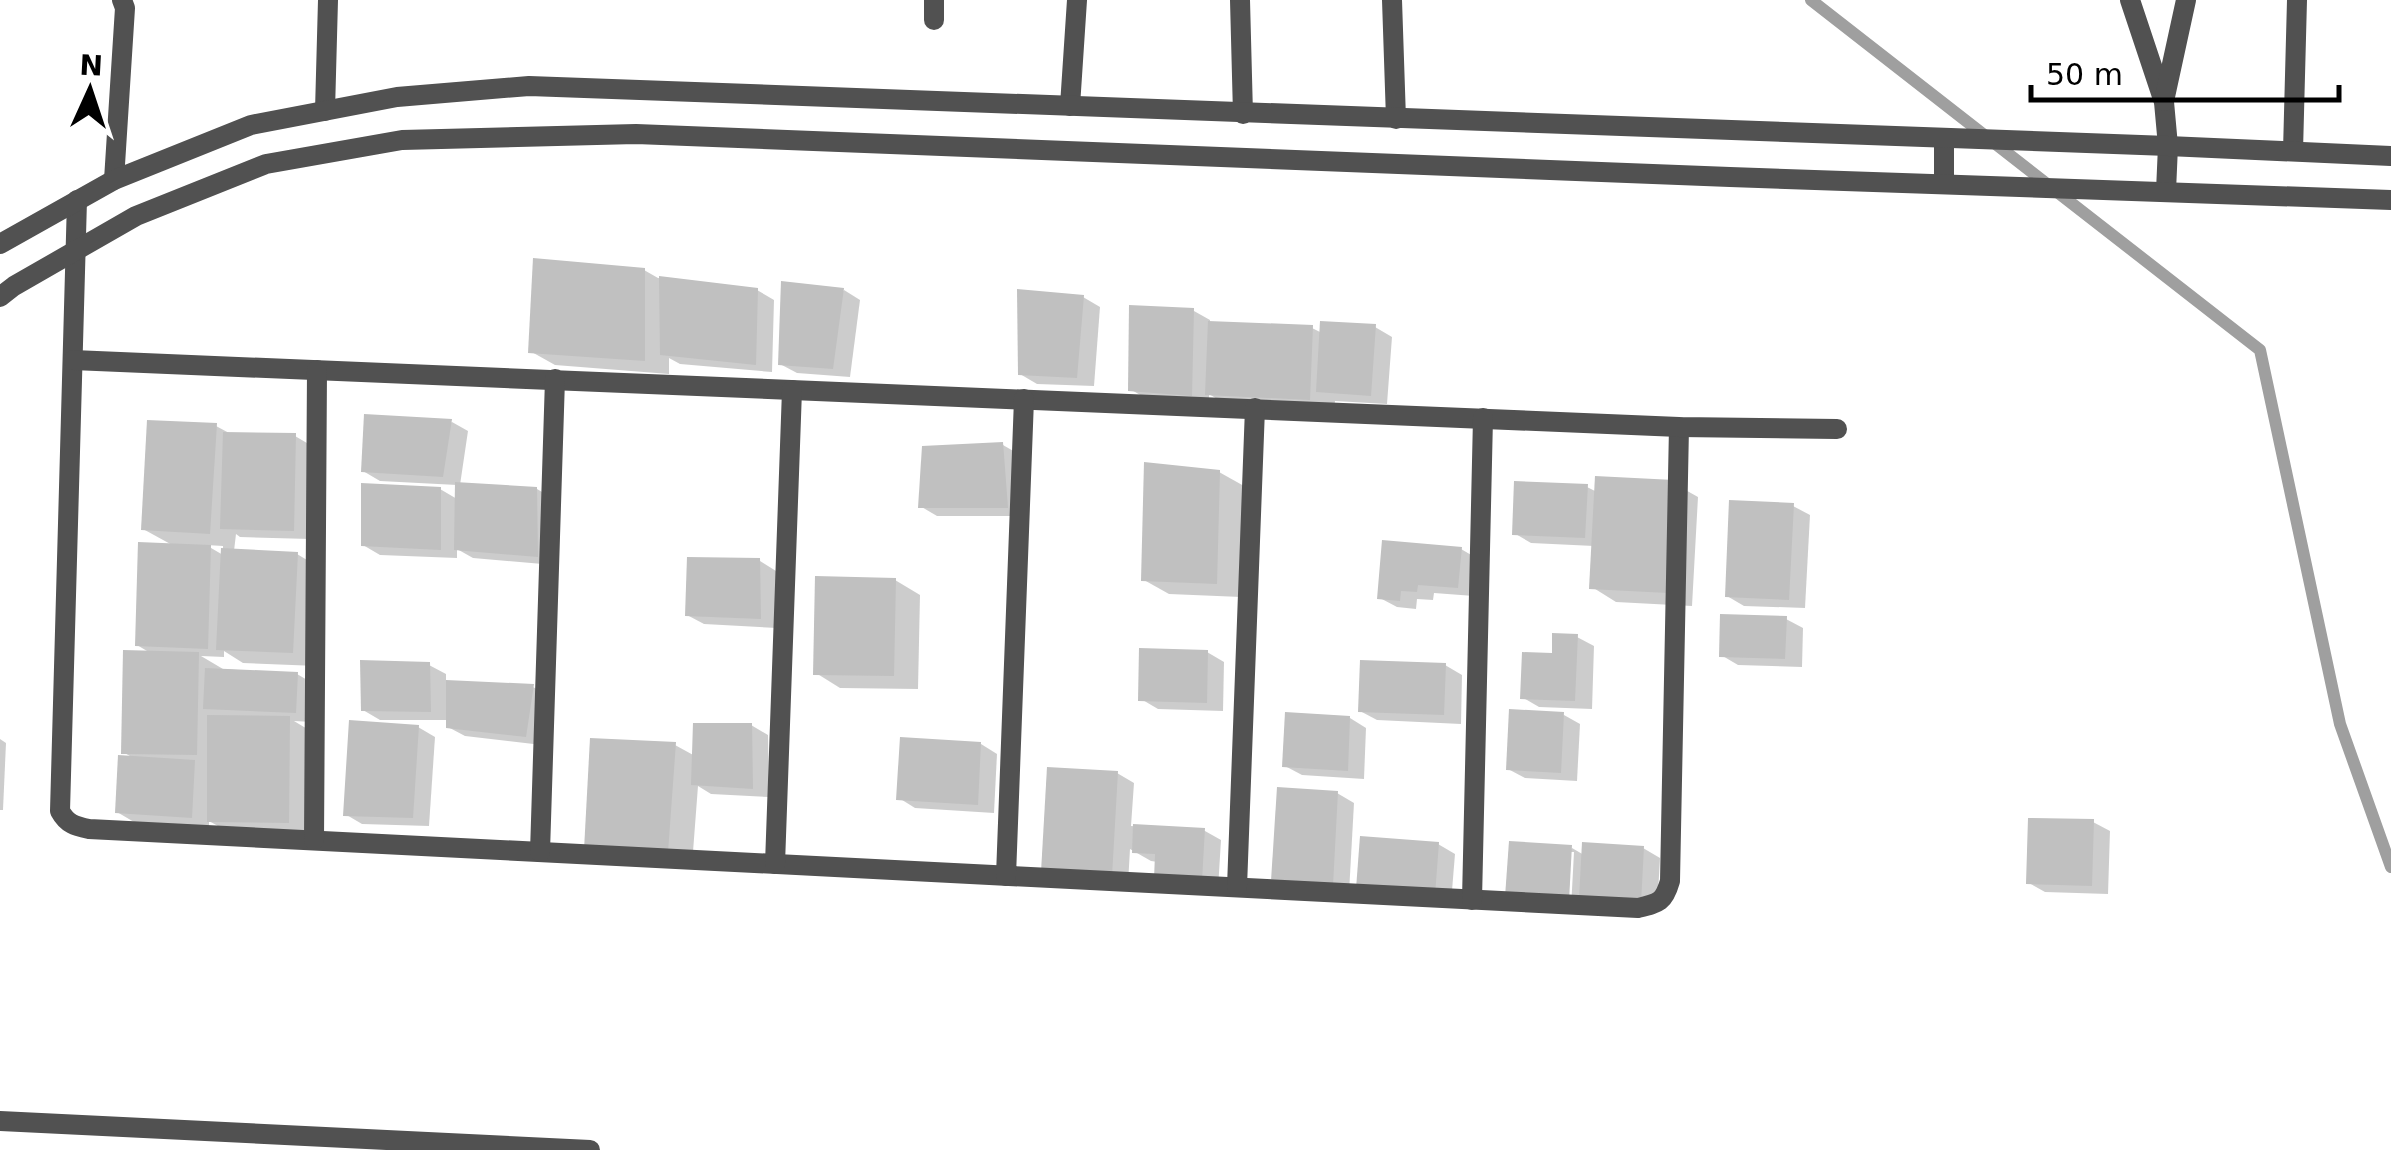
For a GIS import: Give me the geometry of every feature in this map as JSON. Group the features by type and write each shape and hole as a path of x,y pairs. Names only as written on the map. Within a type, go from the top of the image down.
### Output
{"street":[{"path":"114,180 125,8 122,0"},
{"path":"325,110 328,0"},
{"path":"1070,106 1077,0"},
{"path":"1240,0 1244,114"},
{"path":"1392,0 1396,119"},
{"path":"2130,0 2164,102 2168,146 2166,191"},
{"path":"2164,102 2186,0"},
{"path":"2293,152 2297,0"},
{"path":"0,244 114,180 251,125 397,96 529,86 2391,156"},
{"path":"0,297 136,216 266,164 402,140 636,134 2391,200"},
{"path":"1944,138 1944,184"},
{"path":"77,200 60,811 65,820 89,829 1638,908 1657,904 1666,895 1670,880 1679,426"},
{"path":"73,360 1679,426 1837,429"},
{"path":"314,840 317,370"},
{"path":"540,852 555,379"},
{"path":"776,864 792,390"},
{"path":"1006,876 1024,399"},
{"path":"1236,887 1254,408"},
{"path":"1472,900 1483,418"},
{"path":"0,1121 590,1150"}],"building":[{"path":"533,258 645,268 645,361 528,353"},
{"path":"659,276 758,288 756,365 660,355"},
{"path":"781,281 844,288 833,369 778,365"},
{"path":"1017,289 1084,295 1077,378 1018,375"},
{"path":"1129,305 1194,308 1192,396 1128,391"},
{"path":"1208,321 1313,325 1310,400 1205,395"},
{"path":"1320,321 1376,324 1371,396 1316,392"},
{"path":"364,414 452,419 443,477 361,472"},
{"path":"147,420 217,423 210,534 141,530"},
{"path":"223,432 296,433 294,531 220,529"},
{"path":"1003,442 1008,508 918,508 922,446"},
{"path":"1144,462 1220,470 1217,584 1141,581"},
{"path":"1595,476 1674,480 1668,593 1589,589"},
{"path":"1514,481 1588,484 1585,538 1512,535"},
{"path":"455,482 537,487 538,557 454,550"},
{"path":"361,483 441,487 441,550 361,546"},
{"path":"1729,500 1794,503 1789,600 1725,597"},
{"path":"1382,540 1462,547 1458,588 1418,585 1417,592 1401,591 1400,601 1377,599"},
{"path":"138,542 211,545 208,649 135,646"},
{"path":"221,548 298,552 293,653 216,650"},
{"path":"687,557 760,558 761,619 685,616"},
{"path":"815,576 896,578 894,676 813,675"},
{"path":"1720,614 1787,616 1785,659 1719,657"},
{"path":"1552,633 1578,634 1575,701 1520,699 1522,652 1552,653"},
{"path":"1139,648 1208,650 1207,703 1138,701"},
{"path":"123,650 199,652 197,755 121,754"},
{"path":"360,660 430,662 431,712 361,711"},
{"path":"1360,660 1446,663 1444,715 1358,712"},
{"path":"205,668 298,672 296,713 203,709"},
{"path":"446,680 534,684 526,737 446,728"},
{"path":"1509,709 1564,712 1561,773 1506,770"},
{"path":"1285,712 1350,716 1348,771 1282,767"},
{"path":"207,715 290,716 289,823 207,822"},
{"path":"349,720 419,725 413,818 343,816"},
{"path":"693,723 752,723 753,789 691,785"},
{"path":"900,737 981,742 978,805 896,800"},
{"path":"590,738 676,742 668,852 584,850"},
{"path":"118,755 195,760 192,818 115,813"},
{"path":"1047,767 1118,771 1112,876 1041,872"},
{"path":"1277,787 1338,791 1333,885 1271,881"},
{"path":"2028,818 2094,819 2092,886 2026,884"},
{"path":"1133,824 1205,828 1202,881 1154,879 1155,854 1132,853"},
{"path":"1360,836 1439,842 1435,895 1356,889"},
{"path":"1509,841 1572,845 1569,901 1505,897"},
{"path":"1582,842 1644,846 1641,903 1579,900"}],"waterway":[{"path":"1811,0 2260,350 2340,724 2391,867"}]}
